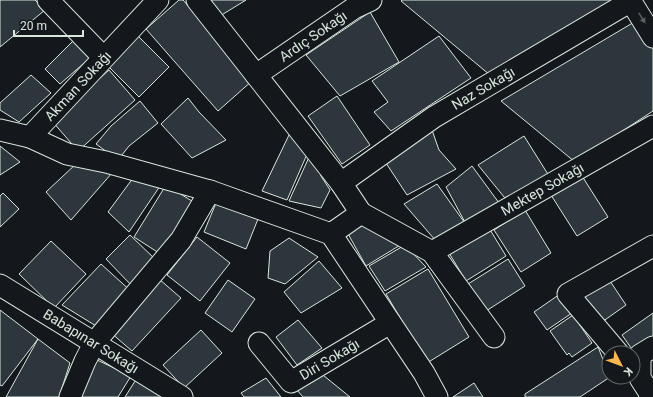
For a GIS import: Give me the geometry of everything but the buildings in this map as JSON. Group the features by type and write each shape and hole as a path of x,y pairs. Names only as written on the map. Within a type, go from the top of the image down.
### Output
{"street":[{"path":"48,0 103,57"},
{"name":"Akman Sokağı","path":"30,137 103,57 158,0"},
{"path":"197,0 341,183 360,213 432,252 494,337"},
{"name":"Ardıç Sokağı","path":"256,75 354,8 371,0"},
{"path":"630,0 653,37"},
{"name":"Naz Sokağı","path":"341,183 434,117 630,0"},
{"name":"Mektep Sokağı","path":"432,252 653,126"},
{"path":"0,130 30,137 67,154 106,162 210,192 331,234 424,373 437,397"},
{"path":"70,397 85,361 95,342 181,240 210,192"},
{"path":"331,234 360,213"},
{"path":"611,345 568,294 653,246"},
{"name":"Babapınar Sokağı","path":"0,285 95,342 182,397"},
{"name":"Diri Sokağı","path":"259,343 291,382 390,323"},
{"path":"643,387 640,355 653,348"}]}
